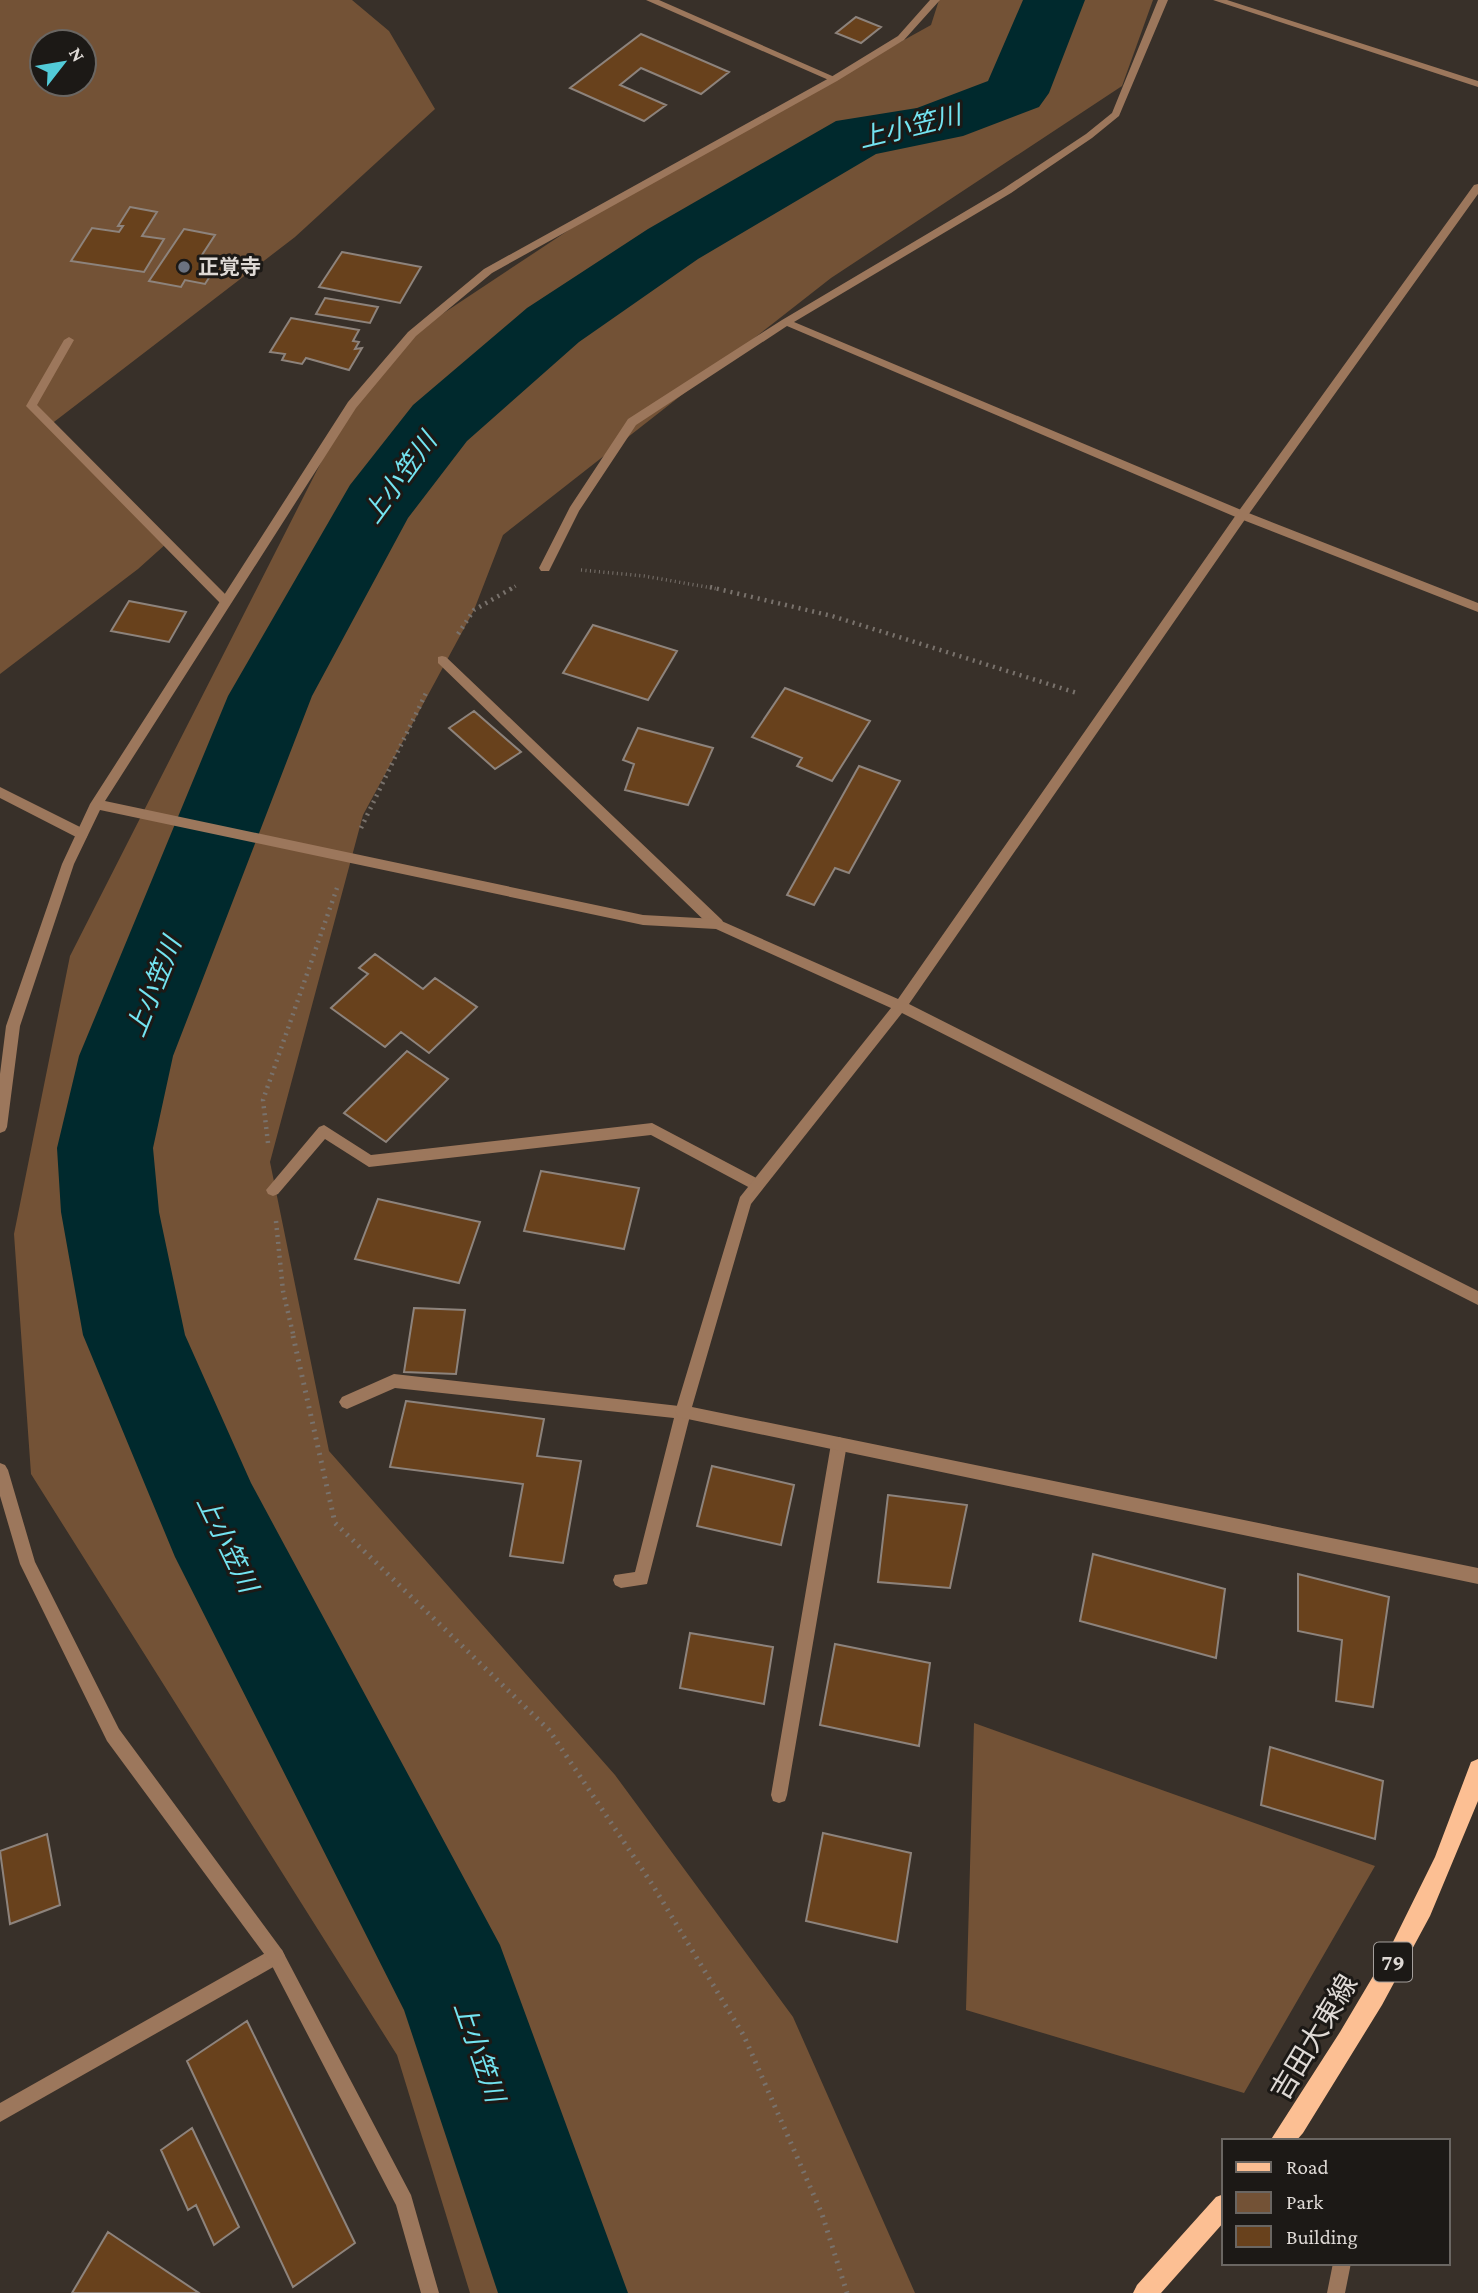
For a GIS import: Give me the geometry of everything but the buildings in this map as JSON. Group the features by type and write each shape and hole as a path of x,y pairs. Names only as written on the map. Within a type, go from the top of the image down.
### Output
{"main road":[{"name":"吉田大東線","path":"1292,2136 1366,2014 1418,1916 1449,1849 1478,1769"},
{"path":"1145,2293 1222,2207"}],"street":[{"path":"651,0 834,79"},
{"path":"0,1127 13,1026 68,863 96,804 352,405 412,334 488,271 834,79 901,38 935,0"},
{"path":"545,568 574,510 632,422 786,322 1007,191 1089,136 1116,114 1163,0"},
{"path":"1218,0 1478,84"},
{"path":"621,1580 641,1579 683,1412 745,1201 900,1006 1242,515 1478,187"},
{"path":"786,322 1242,515 1478,608"},
{"path":"69,340 31,406 226,602"},
{"path":"442,660 717,924 900,1006 1478,1298"},
{"path":"0,792 82,834"},
{"path":"96,804 643,920 717,924"},
{"path":"273,1190 324,1131 369,1161 652,1129 757,1185"},
{"path":"347,1402 394,1381 683,1412 1478,1576"},
{"path":"779,1795 839,1444"},
{"path":"0,1470 28,1564 113,1735 276,1956 404,2202 430,2293"},
{"path":"0,2113 276,1956"},
{"path":"1336,2293 1342,2265"}],"path":[{"path":"846,2293 822,2214 744,2036 652,1884 549,1731 335,1522 283,1291 263,1100 348,857 442,660 474,610 545,568 614,572 764,598 1111,703"}],"green space":[{"path":"0,0 352,0 389,31 435,109 295,237 50,425 167,543 138,569 0,674"},
{"path":"939,0 1153,0 1122,86 831,278 503,535 474,610 363,815 270,1162 329,1451 615,1775 793,2017 915,2293 470,2293 397,2055 31,1474 14,1234 70,956 339,427 412,334 605,206 931,25"},
{"path":"974,1723 1375,1866 1244,2093 966,2010"}],"waterway":[{"name":"上小笠川","path":"563,2293 457,1988 213,1520 134,1335 110,1212 105,1148 126,1056 270,696 377,504 440,423 553,325 673,244 860,135 902,131 940,122 1016,93 1054,0"}],"place":[{"name":"正覚寺","path":"184,267"}]}
